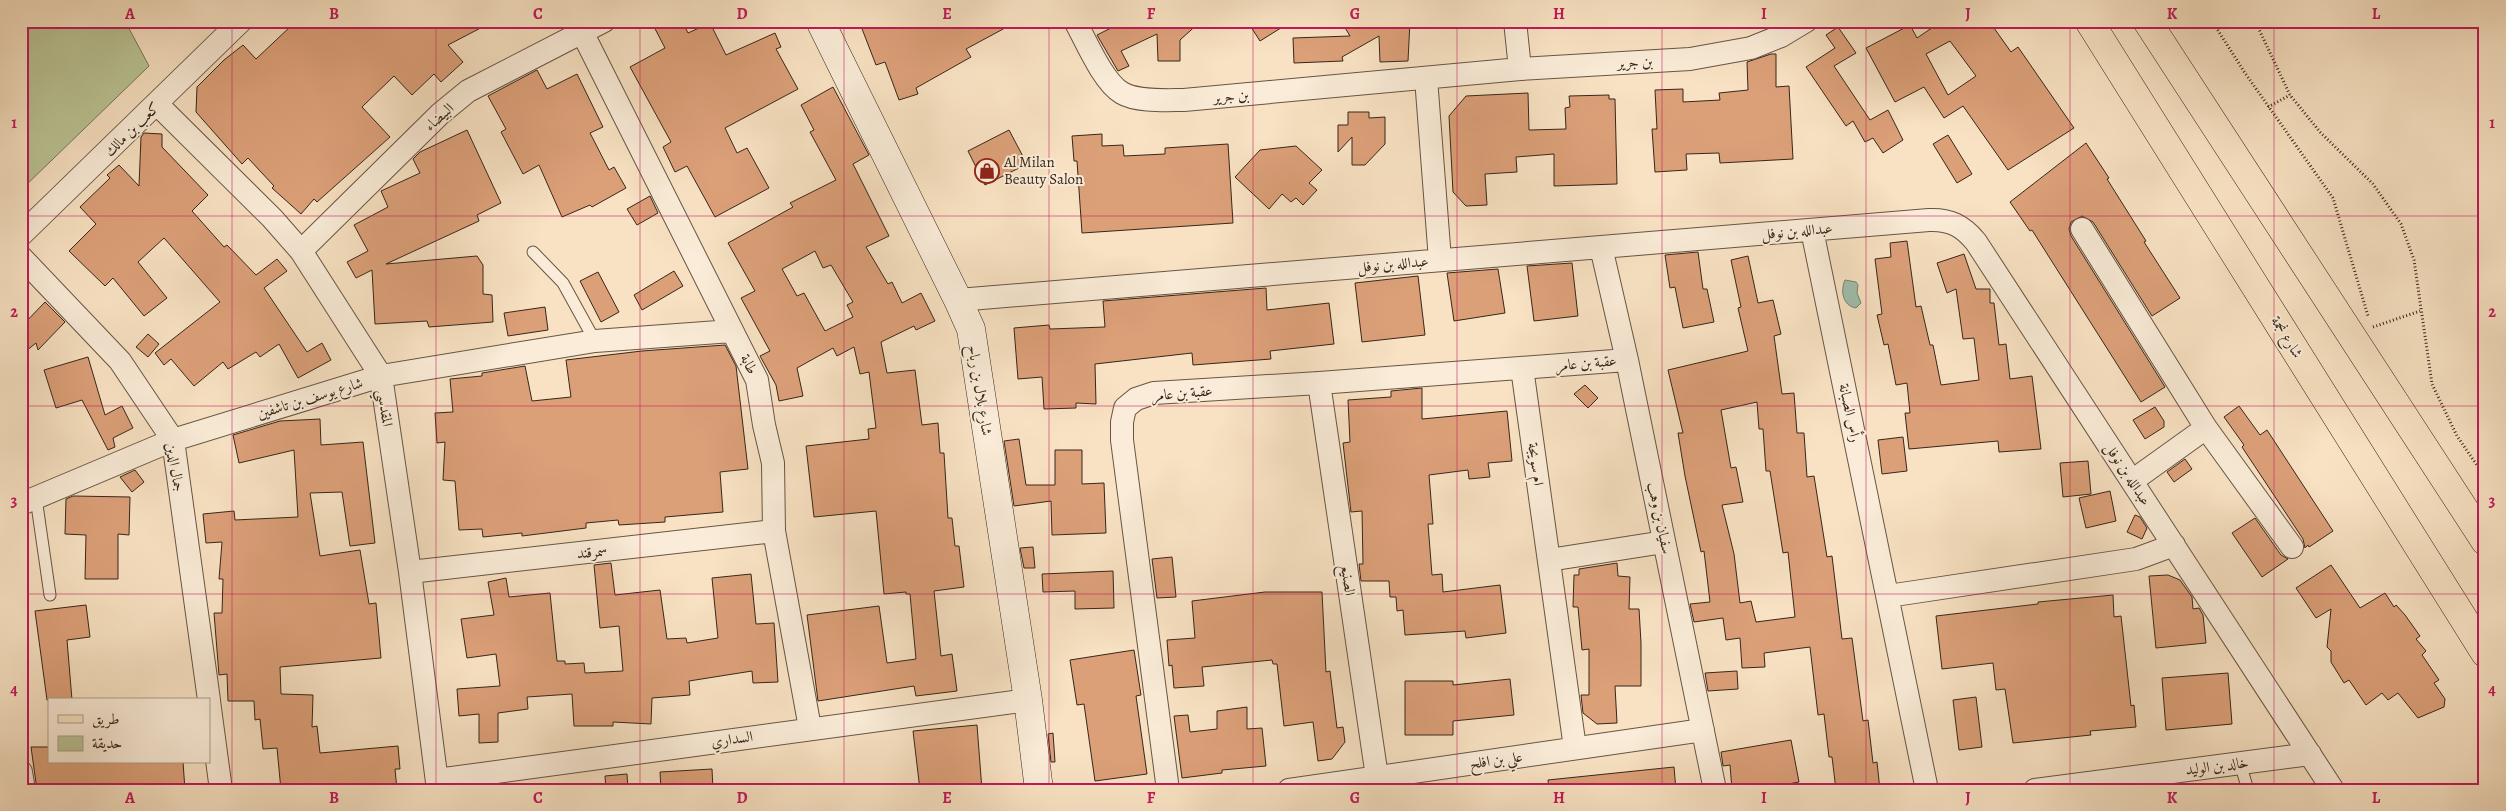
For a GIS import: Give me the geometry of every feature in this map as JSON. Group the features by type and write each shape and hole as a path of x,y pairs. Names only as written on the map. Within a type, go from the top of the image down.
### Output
{"main road":[{"name":"شارع نجمة","path":"2089,21 2433,570 2456,583 2483,647"},
{"path":"2147,21 2485,541"}],"street":[{"name":"كعب بن مالك","path":"21,235 241,21"},
{"name":"البيضاء","path":"301,251 440,114 468,91 604,21"},
{"name":"شارع بلال بن رباح","path":"820,21 971,329 1028,700 1039,790"},
{"name":"بن جرير","path":"1075,21 1109,80 1122,93 1152,100 1184,100 1520,69 1690,59 1721,55 1750,48 1781,36 1806,21"},
{"path":"1515,21 1520,69"},
{"name":"طابة","path":"582,32 757,380 773,464 774,531 810,728"},
{"path":"1426,78 1440,260"},
{"name":"المقدسي","path":"157,104 272,218 301,251 381,376 410,572 438,785"},
{"name":"عبدالله بن نوفل","path":"958,300 1943,220 1956,224 1968,231 2334,790"},
{"path":"2082,229 2206,428 2292,547"},
{"name":"رأس الصبانة","path":"1812,230 1927,790"},
{"name":"سفيان بن وهب","path":"1600,247 1627,360 1715,790"},
{"name":"جمال الدين","path":"21,256 120,361 173,440 209,698"},
{"name":"شارع يوسف بن تاشفين","path":"29,501 173,440 381,376 595,341 732,331"},
{"name":"عقبة بن عامر","path":"1168,790 1122,440 1122,422 1125,408 1136,399 1154,393 1319,383 1627,360"},
{"name":"ام سويجة","path":"1522,368 1575,748"},
{"name":"الصنيع","path":"1319,383 1377,777"},
{"path":"2132,481 2206,428"},
{"name":"سمرقند","path":"410,572 774,531"},
{"path":"1549,560 1664,542"},
{"path":"1888,596 2136,559 2174,545"},
{"name":"السداري","path":"438,785 810,728 1028,700"},
{"name":"جمال الدين","path":"210,708 221,790"},
{"name":"علي بن افلح","path":"1289,790 1703,730"},
{"name":"خالد بن الوليد","path":"2035,790 2152,782 2240,763 2310,754"},
{"path":"21,772 24,790"}],"lane":[{"path":"533,252 563,283 595,341"},
{"path":"29,501 50,595"},
{"path":"2240,763 2248,790"}],"path":[{"path":"2212,21 2268,107 2332,198 2371,328 2376,336"},
{"path":"2255,21 2290,95 2320,132 2373,184 2401,224 2414,260 2420,312 2432,384 2457,436 2485,477"},
{"path":"2268,107 2290,95"},
{"path":"2371,328 2420,312"}],"green space":[{"path":"21,21 125,21 149,66 21,190"}],"shaded area":[{"path":"1845,280 1856,282 1858,285 1857,293 1861,303 1856,308 1845,301 1843,289"}],"building":[{"path":"300,21 494,21 448,45 463,62 441,82 434,74 412,95 394,76 362,107 390,137 317,202 314,199 301,214 272,188 274,186 248,158 242,164 196,112 197,87 224,60 243,45 256,59 291,26 292,28"},
{"path":"651,21 682,21 688,33 710,23 726,55 775,33 781,47 776,49 798,89 725,128 737,153 747,148 769,188 715,217 687,166 675,172 663,147 671,142 630,67 665,48"},
{"path":"859,21 1018,21 966,49 971,57 916,88 918,94 899,100 885,62 876,65"},
{"path":"1113,21 1201,21 1180,40 1180,61 1158,61 1157,34 1121,51 1129,66 1118,71 1097,35 1115,26"},
{"path":"1261,21 1292,21 1260,41 1251,27"},
{"path":"1341,21 1410,21 1408,61 1380,62 1379,36 1342,57 1343,61 1294,63 1293,38 1350,36"},
{"path":"1942,21 1989,21 2011,52 2018,47 2074,128 2008,170 1963,106 1944,118 1924,87 1895,102 1866,48 1910,25 1917,38","holes":["1950,41 1976,76 1948,95 1926,54"]},
{"path":"1838,27 1856,53 1834,66 1870,120 1888,110 1903,140 1883,153 1873,138 1865,142 1853,121 1846,126 1806,67 1835,48 1826,35"},
{"path":"1776,54 1776,87 1789,86 1793,159 1720,163 1719,153 1686,154 1687,170 1655,172 1652,129 1657,129 1655,90 1683,89 1683,102 1720,100 1719,93 1748,90 1747,62"},
{"path":"537,70 547,89 577,74 603,127 590,133 609,170 614,167 626,188 592,207 590,205 562,217 539,165 523,174 501,132 506,129 488,96"},
{"path":"833,87 869,155 853,164 889,236 866,247 888,284 892,282 902,303 921,293 935,321 916,330 914,326 881,342 887,373 915,370 922,425 938,423 940,453 944,453 948,518 952,518 955,546 959,546 964,587 934,591 941,656 952,654 957,691 916,696 914,686 818,701 807,615 879,606 887,663 916,659 910,594 906,594 906,592 884,594 876,511 814,517 806,446 869,439 868,429 876,428 869,372 860,374 854,347 837,356 833,348 797,368 803,396 779,401 776,385 760,356 770,351 741,298 755,291 728,243 793,207 790,203 836,180 810,132 814,130 801,105","holes":["815,251 823,268 831,265 853,302 847,305 853,317 825,331 804,293 797,296 782,269"]},
{"path":"1528,93 1529,130 1566,129 1565,108 1570,107 1569,96 1609,95 1609,99 1615,99 1617,184 1554,186 1554,154 1516,157 1517,172 1485,174 1487,205 1466,206 1453,192 1449,116 1466,96"},
{"path":"1348,112 1369,112 1369,118 1385,117 1385,144 1365,165 1352,165 1352,137 1338,152 1338,125 1348,125"},
{"path":"467,130 501,203 477,215 479,221 386,264 477,256 483,265 483,294 492,295 493,322 429,327 427,321 375,324 372,270 356,278 347,262 368,251 354,225 388,207 381,191 420,173 413,159 420,152"},
{"path":"1009,130 1027,164 985,185 968,151"},
{"path":"144,133 162,134 162,147 208,195 192,211 224,247 227,245 256,275 277,259 287,271 264,288 307,352 322,343 331,360 298,378 279,344 260,357 256,352 228,369 223,362 194,386 171,359 164,365 155,353 220,302 164,238 138,262 167,298 144,316 113,278 105,286 69,251 96,224 80,207 110,178 107,175 119,165 139,186 141,137"},
{"path":"1102,134 1102,146 1123,145 1124,156 1165,154 1165,148 1228,144 1233,223 1082,233 1077,161 1074,161 1072,136"},
{"path":"1948,135 1972,174 1957,183 1933,144"},
{"path":"2086,143 2146,241 2144,242 2180,298 2152,316 2093,222 2082,216 2071,222 2069,229 2071,236 2165,387 2141,402 2032,230 2030,231 2010,202"},
{"path":"1296,146 1322,170 1309,183 1317,190 1303,205 1296,198 1291,202 1282,194 1269,209 1235,177 1260,150"},
{"path":"650,196 658,213 637,225 627,209"},
{"path":"1907,241 1916,307 1921,306 1930,345 1933,345 1941,385 1979,380 1974,338 1963,339 1956,289 1947,293 1937,263 1964,254 1976,289 1990,289 1990,303 1994,303 1999,345 2006,344 2010,379 2032,376 2041,449 1999,452 1998,441 1909,449 1905,413 1910,413 1907,383 1896,385 1888,344 1884,345 1877,315 1882,314 1875,259 1891,257 1890,243"},
{"path":"1698,252 1703,289 1707,289 1714,322 1683,328 1675,287 1670,288 1665,255"},
{"path":"1748,256 1758,303 1773,300 1781,334 1774,336 1782,394 1794,393 1797,433 1804,433 1807,477 1814,476 1827,557 1832,556 1842,639 1852,638 1863,721 1868,720 1873,763 1877,762 1880,790 1836,790 1832,757 1829,757 1824,714 1818,715 1810,647 1764,653 1765,667 1742,668 1740,638 1726,640 1723,618 1694,622 1690,604 1710,602 1704,551 1701,552 1678,433 1683,433 1668,370 1748,351 1738,308 1741,307 1731,260","holes":["1757,402 1759,429 1763,429 1766,471 1770,471 1783,553 1788,552 1795,617 1756,622 1751,601 1740,603 1734,554 1722,505 1743,502 1736,467 1731,468 1721,410"]},
{"path":"1572,263 1578,316 1534,321 1527,266"},
{"path":"1498,269 1505,313 1454,321 1447,273"},
{"path":"674,271 683,286 642,310 634,295"},
{"path":"598,272 619,312 601,322 580,281"},
{"path":"1418,276 1425,335 1362,342 1355,283"},
{"path":"1266,288 1267,310 1329,303 1334,344 1270,351 1271,359 1193,365 1192,353 1095,364 1096,404 1076,403 1076,408 1044,409 1042,377 1018,379 1014,328 1049,325 1050,329 1105,327 1103,301"},
{"path":"45,302 65,322 38,350 36,343 21,355 21,327"},
{"path":"545,307 548,330 508,336 504,313"},
{"path":"148,334 159,344 148,357 136,347"},
{"path":"725,345 736,366 748,469 720,472 723,512 665,517 665,522 619,525 618,520 586,523 586,528 522,536 522,533 483,537 482,529 459,530 455,481 443,480 445,442 437,443 435,413 453,412 450,379 482,376 482,373 525,366 532,401 571,397 566,360 642,351"},
{"path":"88,357 105,415 122,406 133,428 113,438 115,447 108,450 82,400 56,408 44,370"},
{"path":"1585,385 1598,398 1588,408 1574,394"},
{"path":"1422,388 1422,419 1507,411 1512,461 1488,463 1490,477 1469,479 1468,470 1429,475 1433,524 1428,524 1432,575 1442,574 1443,592 1500,585 1506,633 1466,638 1465,631 1405,635 1403,610 1397,611 1396,597 1390,597 1389,581 1361,581 1359,564 1363,564 1362,511 1351,512 1343,443 1350,442 1348,400 1391,397 1391,391"},
{"path":"2239,406 2260,435 2267,430 2333,531 2309,547 2308,545 2305,548 2303,539 2242,447 2244,445 2224,417"},
{"path":"2155,407 2164,421 2164,427 2145,439 2133,420"},
{"path":"320,419 321,445 363,442 375,543 350,546 342,492 310,493 320,556 360,550 369,604 376,603 381,658 280,667 281,694 313,695 312,727 317,726 320,753 398,746 400,769 395,769 397,790 281,790 277,748 263,749 260,719 255,720 254,701 228,701 227,674 219,675 214,613 222,613 223,579 219,579 222,542 206,543 203,514 234,511 235,520 298,517 294,450 239,463 233,435 280,421"},
{"path":"1903,437 1907,471 1882,474 1878,440"},
{"path":"1019,439 1026,485 1055,485 1055,450 1082,450 1082,484 1104,483 1106,533 1052,535 1051,501 1014,506 1004,441"},
{"path":"2185,459 2192,469 2174,482 2167,472"},
{"path":"2088,461 2091,494 2063,497 2060,463"},
{"path":"135,470 144,482 132,492 120,477"},
{"path":"2110,491 2116,521 2086,528 2079,498"},
{"path":"73,496 130,497 129,535 118,534 118,579 85,579 86,535 65,534 66,499"},
{"path":"2135,515 2140,517 2147,528 2142,539 2127,532"},
{"path":"2255,518 2281,555 2288,559 2262,577 2232,533"},
{"path":"1033,547 1035,568 1024,568 1020,548"},
{"path":"1172,557 1176,597 1157,598 1152,559"},
{"path":"611,563 615,595 660,590 667,639 686,638 687,643 718,638 712,578 751,574 756,624 774,623 778,682 753,683 752,671 689,681 690,695 652,698 651,724 613,722 613,726 574,726 572,694 527,697 528,709 498,713 498,742 479,743 479,714 459,716 457,689 500,686 496,654 467,658 461,619 494,615 488,582 506,578 509,597 550,593 557,661 565,661 565,664 584,663 585,673 623,671 619,626 600,628 594,565"},
{"path":"1617,563 1618,576 1630,577 1629,609 1639,609 1641,686 1615,686 1617,723 1597,724 1583,713 1581,695 1589,695 1589,649 1582,650 1578,607 1573,607 1574,575 1579,575 1579,569"},
{"path":"2331,565 2360,608 2385,593 2394,607 2396,605 2405,615 2420,636 2416,639 2426,651 2422,655 2439,680 2434,683 2445,699 2444,707 2418,718 2398,693 2388,700 2382,693 2366,705 2349,680 2344,683 2331,662 2331,651 2327,647 2331,609 2316,618 2296,588"},
{"path":"1113,571 1114,608 1075,609 1075,591 1043,592 1042,574"},
{"path":"2168,575 2180,580 2192,597 2193,609 2199,608 2203,615 2206,643 2156,648 2149,576"},
{"path":"1265,592 1322,592 1326,672 1330,671 1337,728 1343,727 1345,742 1332,759 1318,761 1313,722 1284,726 1277,664 1273,664 1272,660 1202,667 1204,686 1174,688 1172,665 1169,666 1167,640 1195,638 1192,601"},
{"path":"2113,595 2114,617 2121,616 2131,706 2134,705 2136,727 2090,731 2091,735 2013,743 2005,689 1996,690 1993,663 1942,669 1936,616 2038,604 2038,602"},
{"path":"86,605 90,637 67,640 72,698 48,698 47,700 35,611"},
{"path":"1134,650 1141,695 1136,696 1147,774 1095,781 1084,704 1077,705 1070,660"},
{"path":"1737,671 1738,689 1708,691 1705,673"},
{"path":"2228,673 2232,724 2166,730 2162,678"},
{"path":"1510,679 1514,715 1453,721 1453,735 1405,735 1405,681 1453,681 1453,685"},
{"path":"1976,697 1982,747 1959,750 1953,700"},
{"path":"1247,707 1247,729 1262,728 1266,766 1222,770 1222,773 1182,778 1174,716 1188,715 1190,732 1217,729 1217,711"},
{"path":"977,725 982,790 920,790 913,731"},
{"path":"1053,733 1055,762 1051,762 1048,734"},
{"path":"1791,740 1799,782 1756,790 1732,790 1730,765 1723,766 1721,752"},
{"path":"31,747 48,747 48,764 183,764 185,790 37,790"},
{"path":"1674,767 1676,790 1549,790 1548,780"},
{"path":"712,769 713,790 661,790 660,772"},
{"path":"627,774 628,790 606,790 605,776"}],"place":[{"name":"Al Milan Beauty Salon","path":"987,171"}]}
